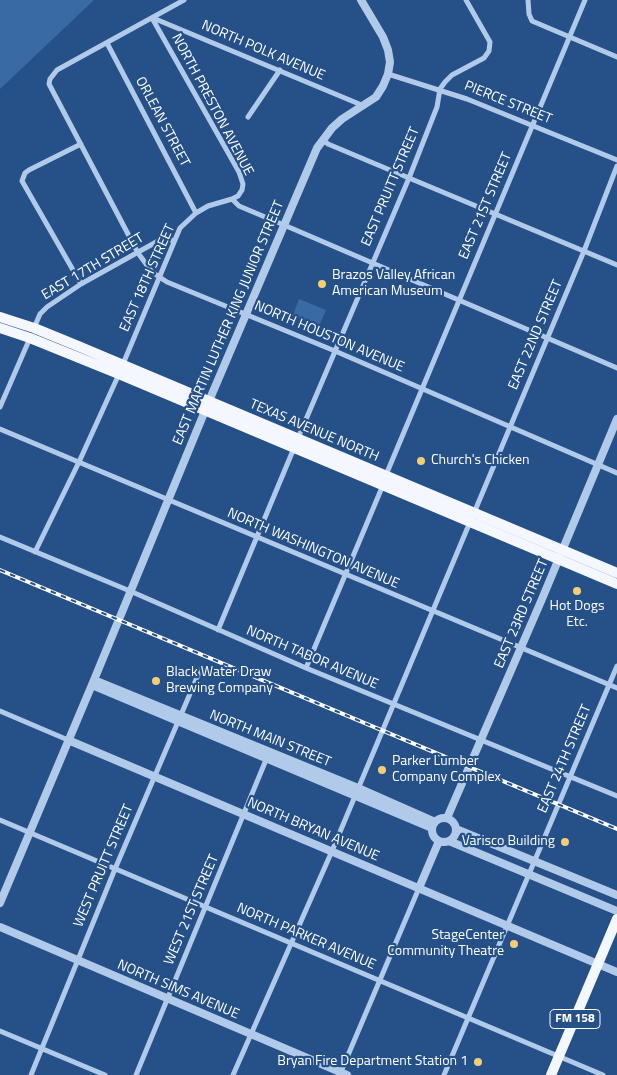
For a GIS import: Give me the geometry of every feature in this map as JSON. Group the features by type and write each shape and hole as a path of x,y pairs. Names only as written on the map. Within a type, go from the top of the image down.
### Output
{"main road":[{"name":"TEXAS AVENUE NORTH","path":"0,317 34,328 121,369 561,555 617,573"},
{"name":"TEXAS AVENUE NORTH","path":"0,328 121,369"},
{"name":"TEXAS AVENUE NORTH","path":"561,555 617,584"},
{"name":"FM 158","path":"551,1075 617,919"}],"street":[{"path":"107,42 184,0"},
{"name":"EAST MARTIN LUTHER KING JUNIOR STREET","path":"0,903 207,406 317,148 332,128 376,97 388,74 390,62 388,50 383,37 361,0"},
{"path":"440,89 452,75 487,56 490,46 490,42 466,0"},
{"path":"528,0 532,21 617,57"},
{"name":"EAST 21ST STREET","path":"306,668 585,0"},
{"name":"NORTH POLK AVENUE","path":"152,18 364,106"},
{"name":"NORTH PRESTON AVENUE","path":"152,18 242,179 242,190 238,196 232,199"},
{"name":"NORTH HOUSTON AVENUE","path":"107,42 57,70 50,79 51,89 138,253 146,265 159,278 617,472"},
{"name":"ORLEAN STREET","path":"107,42 196,213"},
{"path":"248,118 280,70"},
{"name":"PIERCE STREET","path":"388,74 440,89 617,160"},
{"name":"EAST PRUITT STREET","path":"218,630 409,178 437,107 440,89"},
{"path":"323,140 328,144 617,265"},
{"path":"81,144 29,170 22,177 24,186 81,284"},
{"name":"EAST 22ND STREET","path":"233,1075 292,944 395,704 546,337 584,251 617,166"},
{"path":"232,199 239,206 284,226 617,368"},
{"name":"EAST 18TH STREET","path":"35,552 80,462 180,228 196,213 208,206 232,199"},
{"name":"EAST 17TH STREET","path":"34,328 40,314 47,307 81,284 158,241 174,240"},
{"path":"0,406 30,338"},
{"name":"EAST 23RD STREET","path":"447,818 561,555 617,419"},
{"name":"NORTH WASHINGTON AVENUE","path":"0,429 617,688"},
{"name":"NORTH TABOR AVENUE","path":"0,537 130,591 306,668 617,796"},
{"name":"EAST 24TH STREET","path":"444,1075 617,666"},
{"name":"WEST PRUITT STREET","path":"31,1075 115,868 201,668"},
{"name":"NORTH MAIN STREET","path":"93,683 433,825"},
{"name":"NORTH BRYAN AVENUE","path":"0,711 617,972"},
{"name":"WEST 21ST STREET","path":"136,1075 268,756"},
{"path":"449,841 455,836 456,829 454,823 447,818 442,818 433,825 434,836 439,841 449,841 617,911"},
{"name":"NORTH PARKER AVENUE","path":"0,820 603,1075"},
{"path":"456,829 617,894"},
{"path":"342,1074 379,981 439,841"},
{"name":"NORTH SIMS AVENUE","path":"0,927 342,1074"},
{"path":"0,1031 105,1075"}],"shaded area":[{"path":"0,0 94,0 0,89"},
{"path":"299,299 326,310 319,326 293,315"}],"railway":[{"path":"0,570 617,829"}],"place":[{"name":"Brazos Valley African American Museum","path":"322,284"},
{"name":"Church's Chicken","path":"421,461"},
{"name":"Hot Dogs Etc.","path":"577,591"},
{"name":"Black Water Draw Brewing Company","path":"156,681"},
{"name":"Parker Lumber Company Complex","path":"382,770"},
{"name":"Varisco Building","path":"565,842"},
{"name":"StageCenter Community Theatre","path":"514,944"},
{"name":"Bryan Fire Department Station 1","path":"478,1062"}]}
